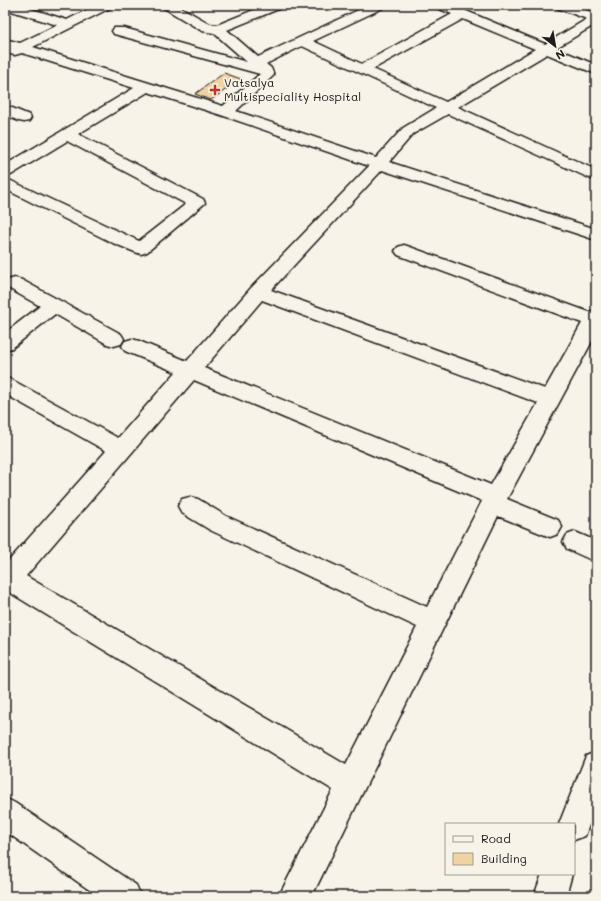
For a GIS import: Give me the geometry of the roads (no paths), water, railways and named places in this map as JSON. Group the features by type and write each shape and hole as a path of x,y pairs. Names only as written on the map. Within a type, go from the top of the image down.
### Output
{"street":[{"path":"6,5 68,24"},
{"path":"5,56 106,5"},
{"path":"168,5 207,28 218,29 272,6"},
{"path":"119,31 262,66 303,42 379,5"},
{"path":"441,5 596,70"},
{"path":"561,5 596,18"},
{"path":"363,69 462,14"},
{"path":"351,784 7,581 258,292 379,164 408,131 596,18"},
{"path":"218,29 262,66 267,75 226,112"},
{"path":"303,42 596,176"},
{"path":"5,43 226,112 596,235"},
{"path":"5,172 146,87"},
{"path":"5,109 24,118"},
{"path":"5,183 141,248 197,203 68,135"},
{"path":"295,896 494,500 595,318 404,251"},
{"path":"15,284 123,343 191,370 494,500 550,527"},
{"path":"258,292 550,399"},
{"path":"5,343 54,305"},
{"path":"5,385 122,450"},
{"path":"190,506 218,523 433,622"},
{"path":"575,542 596,552"},
{"path":"575,823 596,766"},
{"path":"5,812 125,896"},
{"path":"550,896 557,875"}],"place":[{"name":"Vatsalya Multispeciality Hospital","path":"215,90"}]}
